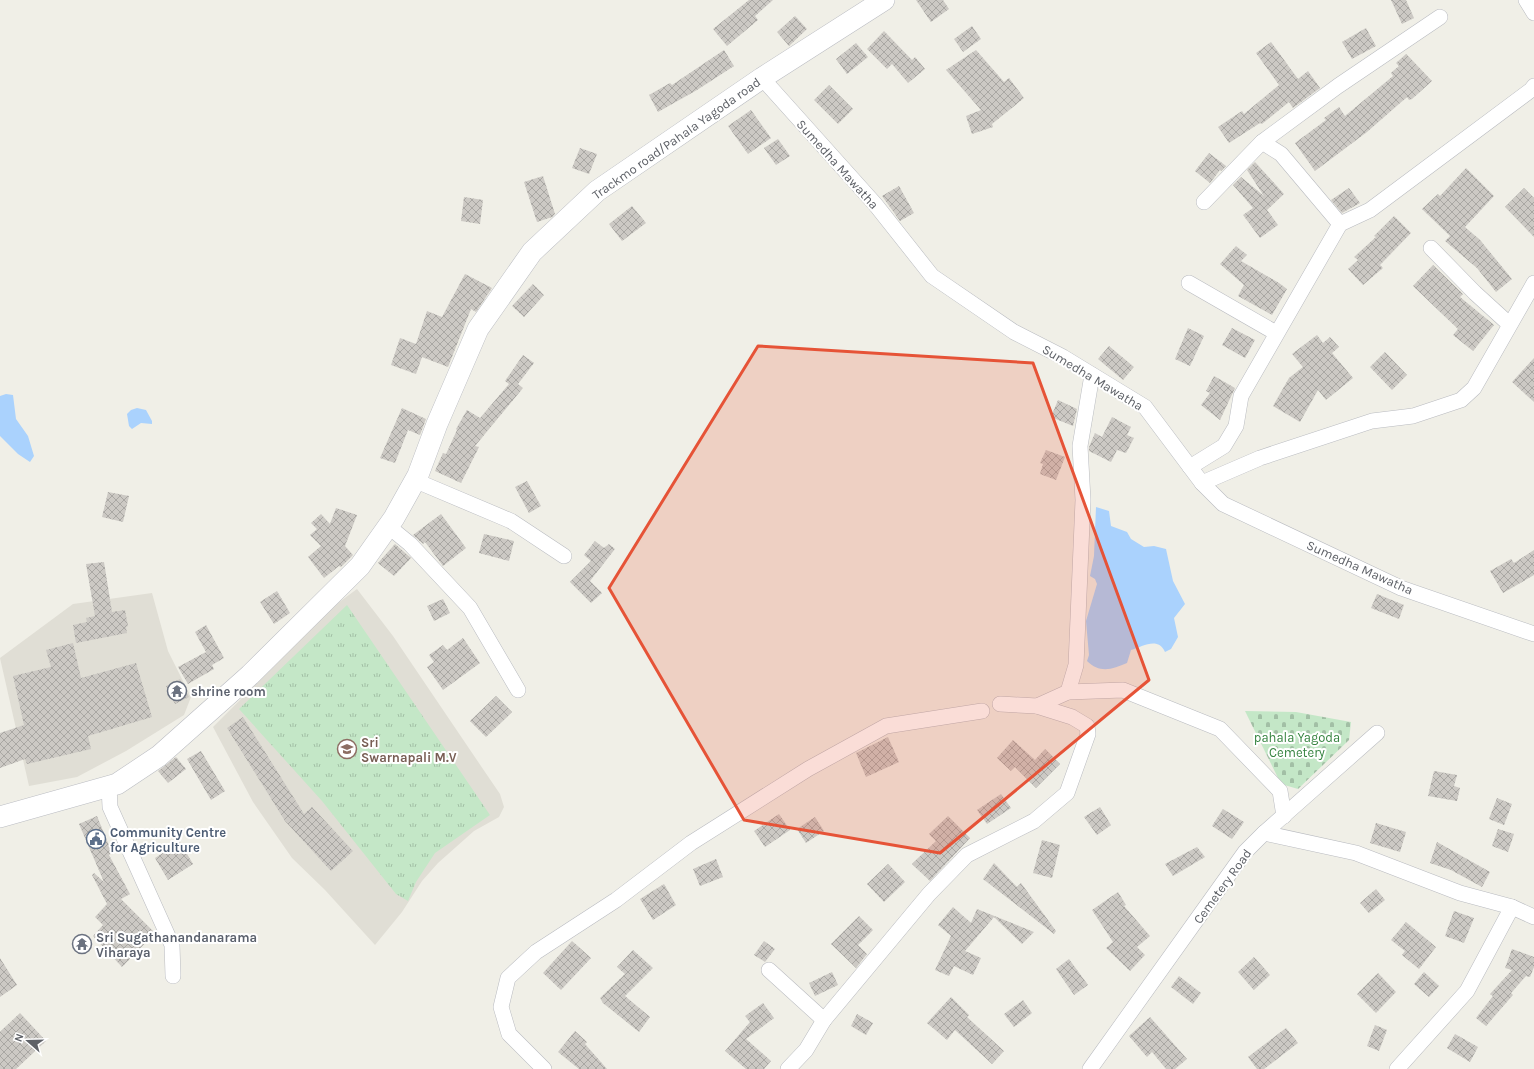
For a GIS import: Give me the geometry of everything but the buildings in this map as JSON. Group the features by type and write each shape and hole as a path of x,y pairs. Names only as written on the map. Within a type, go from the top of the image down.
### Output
{"street":[{"name":"Trackmo road/Pahala Yagoda road","path":"0,817 117,784 159,756 250,675 360,566 388,526 414,480 478,328 532,252 597,191 762,78 884,0"},
{"path":"1526,0 1534,13"},
{"path":"1204,202 1262,142 1338,86 1440,17"},
{"name":"Sumedha Mawatha","path":"762,78 875,204 932,276 1014,332 1063,357 1146,407 1190,468 1202,483 1223,504 1401,588 1534,634"},
{"path":"1190,468 1224,446 1236,426 1241,396 1340,224 1370,210 1531,90 1534,86"},
{"path":"1262,142 1281,154 1340,224"},
{"path":"1430,248 1475,293 1510,324"},
{"path":"1189,282 1276,333"},
{"path":"1202,483 1260,458 1372,421 1413,416 1461,400 1474,388 1534,283"},
{"path":"1068,692 1076,665 1083,500 1080,446 1092,375"},
{"path":"414,480 511,521 564,556"},
{"path":"388,526 410,544 470,608 518,690"},
{"path":"1037,706 1068,692 1123,690 1220,729 1280,791 1284,816"},
{"path":"788,1069 806,1050 824,1020 929,894 967,855 1034,821 1067,792 1088,734 1087,726 1072,717 1037,706 1000,704"},
{"path":"544,1069 508,1034 500,1007 508,978 536,952 616,900 691,842 808,770 886,726 982,711"},
{"name":"Cemetery Road","path":"1090,1069 1244,852 1378,733"},
{"path":"110,786 110,807 172,945 173,976"},
{"path":"1264,833 1356,853 1460,893 1512,907 1534,917"},
{"path":"1397,1069 1467,991 1512,907"},
{"path":"769,970 824,1020"}],"highlighted area":[{"path":"758,346 1033,363 1149,680 940,853 744,820 609,588"}],"shaded area":[{"name":"Sri Swarnapali M.V","path":"357,589 393,636 500,794 504,807 499,817 474,831 438,863 422,881 402,912 375,945 325,890 292,858 253,802 213,727 334,606"},
{"path":"152,593 168,651 191,697 184,715 126,751 77,777 29,786 0,658 73,604"}],"green space":[{"name":"Sri Swarnapali M.V","path":"347,605 490,815 435,853 416,882 408,901 396,894 322,801 239,709"},
{"name":"pahala Yagoda Cemetery","path":"1245,711 1296,712 1351,722 1349,740 1298,789 1281,784"}],"water":[{"path":"6,394 13,395 16,419 28,436 34,456 30,462 18,454 0,436 0,396"},
{"path":"137,408 146,410 152,424 141,423 132,429 129,426 127,414 131,410"},
{"path":"1096,507 1109,511 1111,526 1127,532 1131,539 1144,547 1154,546 1166,549 1173,581 1185,604 1174,618 1178,637 1171,649 1165,652 1162,647 1158,645 1145,645 1131,650 1127,663 1107,669 1097,668 1087,661 1089,655 1086,621 1097,584 1095,579 1090,576 1094,556"}],"place":[{"name":"shrine room","path":"177,691"},
{"name":"Sri Swarnapali M.V","path":"347,749"},
{"name":"Community Centre for Agriculture","path":"96,839"},
{"name":"Sri Sugathanandanarama Viharaya","path":"82,944"}]}
